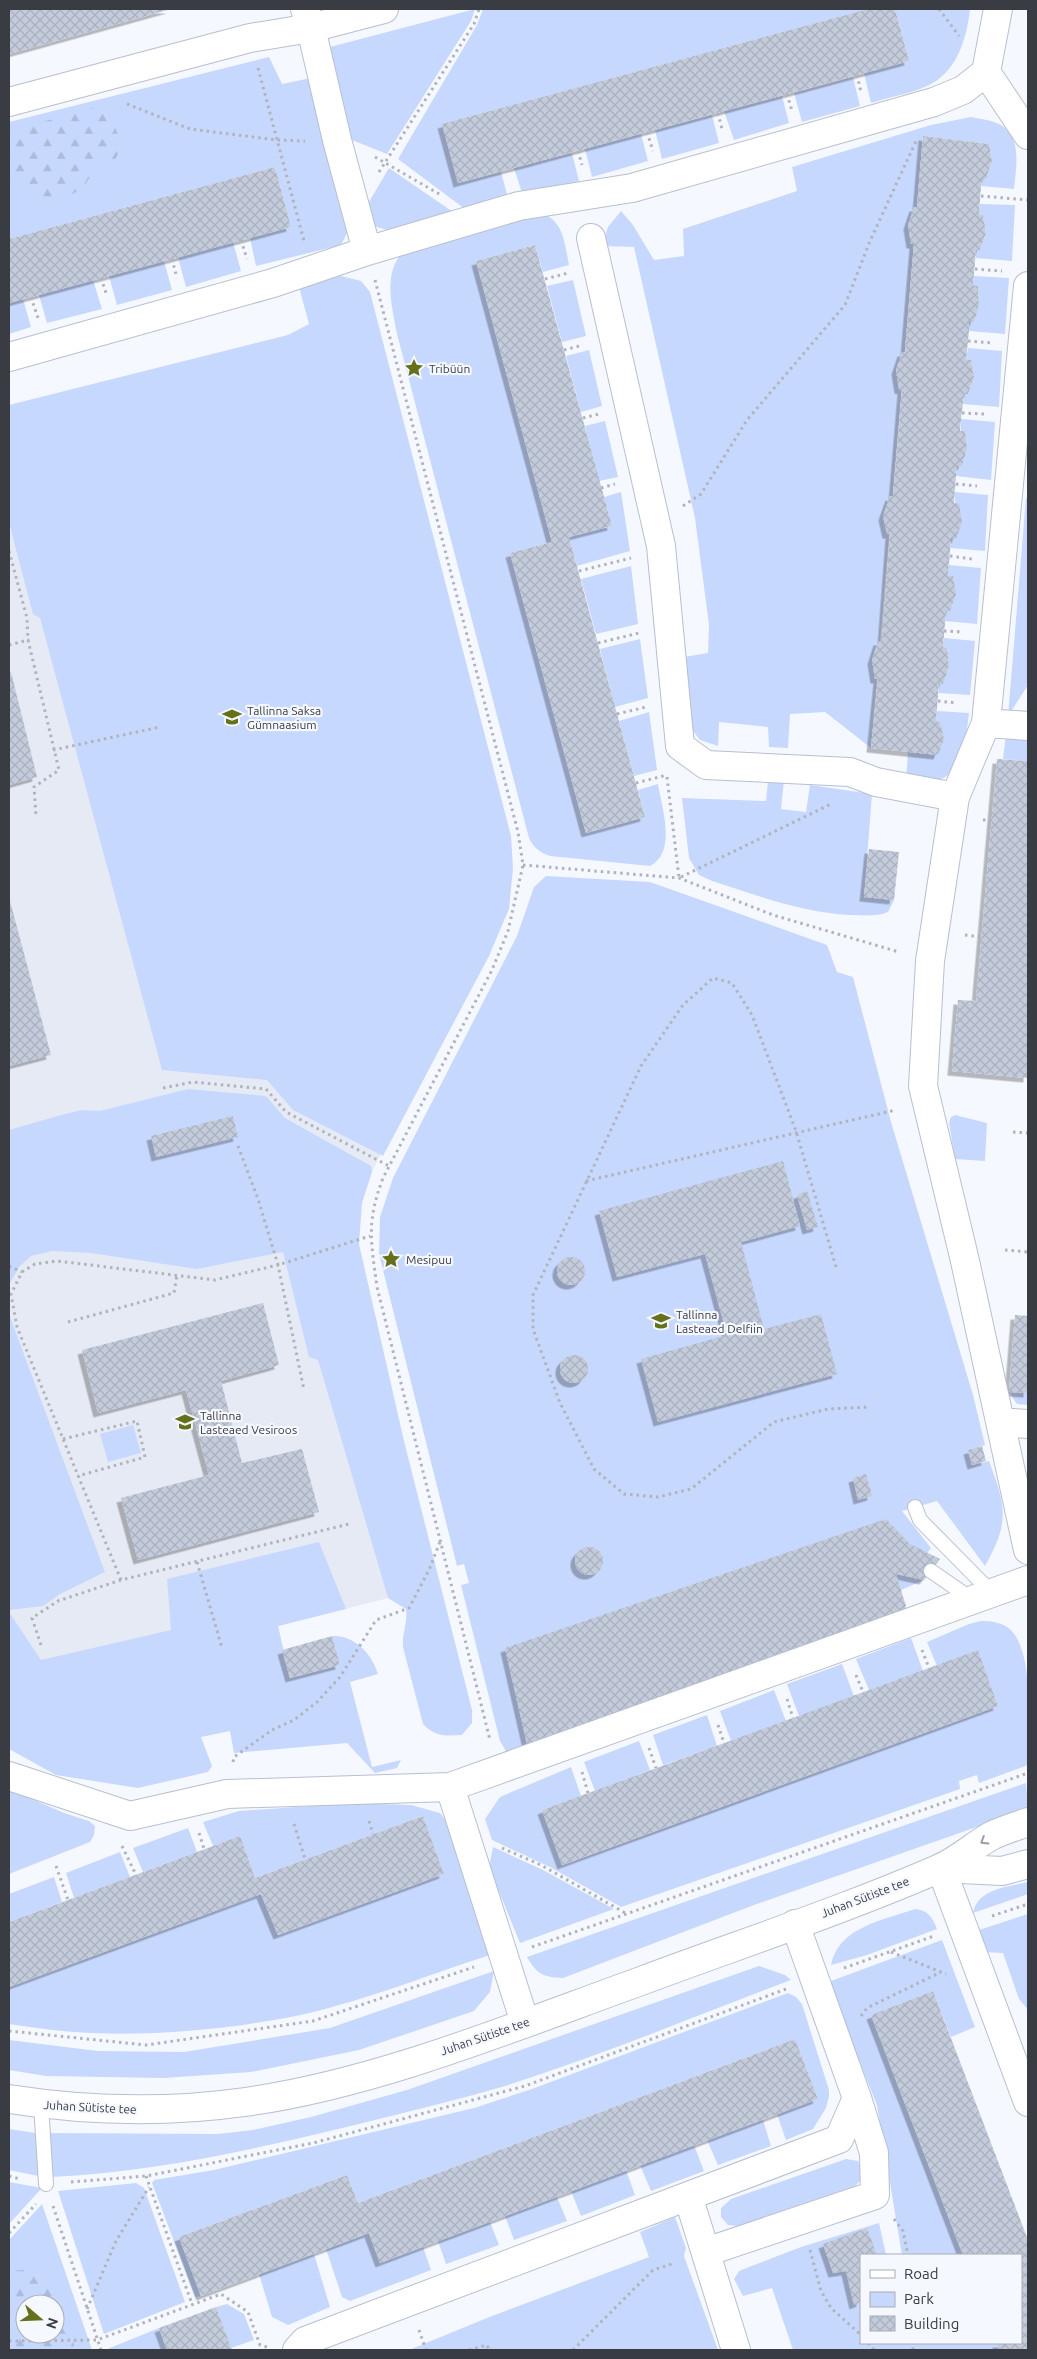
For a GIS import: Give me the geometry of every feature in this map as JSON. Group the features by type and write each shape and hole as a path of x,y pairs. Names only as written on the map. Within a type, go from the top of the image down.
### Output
{"street":[{"path":"9,102 250,38 308,18 384,9"},
{"path":"9,357 273,283 368,250 472,222 519,206 632,188 934,102 963,90 986,72 998,9"},
{"path":"308,18 336,140 368,250"},
{"path":"986,72 1028,135"},
{"path":"590,238 661,551 680,746 706,765 850,772 876,782 955,797"},
{"path":"1028,286 986,723 955,797 930,961 923,1086 925,1101 965,1262 1015,1425 1028,1550"},
{"path":"986,723 1028,726"},
{"path":"9,1776 130,1816 227,1794 450,1787 1028,1580"},
{"path":"450,1787 526,2023"},
{"name":"Juhan Sütiste tee","path":"9,2099 41,2104 140,2110 245,2102 340,2083 426,2057 526,2023 795,1924 941,1868 993,1836 1028,1822"},
{"name":"Juhan Sütiste tee","path":"941,1868 1002,1871 1028,1864"},
{"path":"941,1868 1028,2102"},
{"path":"706,2252 875,2195 874,2153 857,2098 795,1924"},
{"path":"284,2349 839,2139 857,2098"},
{"path":"688,2196 736,2350"}],"lane":[{"path":"915,1507 920,1520 983,1596"},
{"path":"931,1571 983,1596"},
{"path":"41,2104 47,2188"}],"path":[{"path":"356,206 474,24 479,9"},
{"path":"96,79 110,98 190,129 278,140 336,140 386,162 443,197 472,222"},
{"path":"264,88 305,246"},
{"path":"656,524 701,494 748,420 845,305 870,241 934,102"},
{"path":"981,196 1028,200"},
{"path":"368,250 518,832 523,865 508,931 492,970 389,1166 372,1206 370,1236 377,1287 498,1770"},
{"path":"101,278 108,302"},
{"path":"31,297 39,320"},
{"path":"9,551 27,618 28,640 59,770 34,787 36,816"},
{"path":"579,571 661,551"},
{"path":"598,642 668,625"},
{"path":"9,645 28,640"},
{"path":"53,750 160,727"},
{"path":"678,878 667,775 680,746"},
{"path":"636,783 667,775"},
{"path":"678,878 876,782"},
{"path":"523,865 678,878 773,915 930,961"},
{"path":"968,936 981,937"},
{"path":"836,1267 796,1131 752,1015 732,983 713,978 683,1006 641,1066 585,1181 533,1295 533,1329 560,1403 594,1469 624,1494 658,1497 691,1489 774,1422 828,1409 870,1406"},
{"path":"163,1088 193,1082 266,1089 286,1112 389,1166"},
{"path":"585,1181 796,1131 890,1111 925,1101"},
{"path":"1012,1132 1028,1134"},
{"path":"238,1146 258,1199 278,1265 304,1390"},
{"path":"120,1580 17,1327 11,1294 22,1272 35,1264 57,1261 215,1280 278,1265 370,1236"},
{"path":"1005,1250 1028,1252"},
{"path":"9,1266 22,1272"},
{"path":"68,1322 174,1293 177,1275"},
{"path":"63,1439 137,1421 145,1457 78,1476"},
{"path":"41,1645 32,1618 58,1601 120,1580 349,1524"},
{"path":"227,1794 234,1757 272,1730 294,1720 317,1702 340,1677 376,1620 409,1608 429,1570 440,1542"},
{"path":"197,1562 222,1648"},
{"path":"464,1831 541,1865 627,1914"},
{"path":"120,1840 136,1875"},
{"path":"56,1866 68,1900"},
{"path":"983,1919 1028,1904"},
{"path":"838,1970 940,1934"},
{"path":"838,2044 867,2008 941,1972"},
{"path":"9,2233 47,2188 146,2176 313,2143 525,2086 790,1988"},
{"path":"146,2176 192,2304"},
{"path":"87,2310 116,2241 149,2187"},
{"path":"47,2188 101,2350"},
{"path":"875,2195 903,2230 908,2254"},
{"path":"573,2350 653,2270 677,2262"},
{"path":"9,2341 97,2340 221,2294 248,2312 260,2345 284,2349"},
{"path":"469,2350 487,2345 489,2350"}],"shaded area":[{"name":"Tallinna Lasteaed Vesiroos","path":"34,526 382,1152 372,1172 274,1123 412,1592 278,1626 282,1650 75,1731 9,1621 9,532"}],"green space":[{"path":"475,9 471,21 387,154 347,138 326,48"},
{"path":"483,9 868,9 443,124 458,183 501,172 508,198 469,212 398,159 477,25"},
{"path":"895,9 970,9 969,20 959,54 946,73 920,89 871,103 864,73 909,61"},
{"path":"269,57 282,84 311,78 350,227 341,245 256,266 250,238 291,227 275,167 9,239 9,122"},
{"path":"853,77 860,106 802,122 794,93"},
{"path":"782,96 789,123 734,140 724,111"},
{"path":"107,104 122,147 113,163 96,164 92,174 82,187 62,198 43,201 25,181 9,187 9,131"},
{"path":"712,115 719,143 662,159 655,130"},
{"path":"971,117 999,124 1007,129 1012,136 1016,153 1014,189 981,186 982,179 986,179 992,161 989,144 923,136 871,748 825,712 790,714 788,748 769,747 768,727 719,722 718,746 700,740 690,727 678,658 708,653 709,625 695,518 634,247 602,246 608,227 621,211 633,225 654,260 684,256 683,229 797,191 792,167 931,125"},
{"path":"641,134 648,161 592,177 585,149"},
{"path":"572,153 579,181 523,196 514,168"},
{"path":"389,168 456,214 391,231 370,225 366,207"},
{"path":"980,204 1015,205 1012,261 976,258 976,250 980,250 986,233 983,215 979,214"},
{"path":"543,214 550,217 559,228 565,242 569,265 543,272 535,245 476,261 552,542 510,553 586,833 645,817 638,790 658,784 666,829 665,840 663,851 650,866 550,856 537,849 529,838 397,334 391,300 391,277 394,267 399,257 407,249"},
{"path":"233,242 241,271 186,287 178,257"},
{"path":"164,261 172,290 117,305 109,276"},
{"name":"Tallinna Saksa Gümnaasium","path":"341,276 361,281 370,292 511,836 513,868 509,909 489,956 383,1156 293,1110 267,1080 162,1070 40,618 33,614 9,523 9,405 288,335 309,324 299,287"},
{"path":"974,276 1009,278 1005,334 969,331 969,321 974,321 979,305 978,286 973,285"},
{"path":"93,280 102,309 47,323 39,295"},
{"path":"573,280 586,336 562,342 547,286"},
{"path":"23,299 31,327 9,334 9,303"},
{"path":"968,348 1002,351 999,407 963,404 964,394 968,394 974,377 971,360 966,360"},
{"path":"589,350 602,406 581,412 566,356"},
{"path":"961,419 995,422 991,480 956,476 957,466 962,466 967,449 965,432 961,431"},
{"path":"605,421 618,477 599,481 585,426"},
{"path":"621,492 630,551 577,566 569,537 612,526 604,497"},
{"path":"955,492 988,495 985,551 950,548 951,538 956,538"},
{"path":"1026,498 1028,498 1028,685 1008,716"},
{"path":"949,565 981,568 977,624 945,621 946,611 950,611 955,594 953,576 948,576"},
{"path":"631,566 638,624 596,634 581,579"},
{"path":"944,638 975,641 970,695 939,693 939,683 943,683 949,666 947,648 943,647"},
{"path":"640,639 648,698 615,707 600,649"},
{"path":"937,711 969,713 965,742 959,761 947,776 938,780 906,780 908,752 938,755 943,739 940,722 936,721"},
{"path":"649,712 657,770 634,776 619,721"},
{"path":"1006,735 1028,736 1028,761 1003,759"},
{"path":"784,780 781,809 806,812 810,785 872,794 864,897 894,900 888,912 879,915 850,915 814,911 763,898 699,875 689,858 682,798 766,801 768,781"},
{"name":"Tallinna Lasteaed Delfiin","path":"546,876 650,882 827,945 837,972 853,977 891,1122 973,1395 985,1445 968,1450 972,1465 989,1461 999,1491 1003,1514 999,1538 985,1566 937,1501 902,1511 931,1548 927,1553 940,1559 924,1580 520,1755 506,1751 500,1741 461,1585 469,1583 464,1564 457,1566 379,1254 380,1217 393,1178 517,936 534,887"},
{"path":"188,1089 266,1096 285,1118 371,1166 372,1172 362,1203 359,1244 404,1441 472,1710 472,1723 462,1735 436,1733 423,1724 403,1647 406,1609 388,1598 318,1360 309,1357 283,1252 197,1269 91,1253 52,1251 31,1256 19,1267 9,1285 9,1130 82,1110 100,1111"},
{"path":"955,1115 987,1123 985,1161 955,1159 949,1123 951,1117"},
{"path":"9,1314 105,1572 60,1594 43,1606 9,1610"},
{"path":"1009,1392 1028,1393 1028,1405 1017,1404"},
{"path":"133,1425 141,1453 108,1462 100,1434"},
{"path":"319,1542 346,1609 278,1626 290,1678 340,1665 332,1636 348,1639 361,1647 372,1659 378,1674 350,1682 372,1767 401,1760 397,1768 375,1773 347,1743 234,1753 230,1731 201,1737 212,1766 208,1772 138,1788 56,1775 9,1749 9,1612 41,1660 171,1630 167,1579"},
{"path":"981,1621 995,1622 1007,1627 1016,1637 1023,1652 1029,1713 1028,1765 979,1783 977,1775 959,1781 960,1789 621,1907 550,1867 492,1840 485,1819 500,1797 571,1767 581,1796 542,1810 563,1865 998,1706 978,1651 937,1666 927,1642 969,1624"},
{"path":"911,1638 923,1671 869,1690 856,1659"},
{"path":"842,1664 854,1696 799,1716 787,1684"},
{"path":"774,1690 786,1721 731,1741 720,1711"},
{"path":"707,1715 717,1746 663,1765 653,1735"},
{"path":"639,1741 650,1770 595,1791 584,1762"},
{"path":"1026,1783 1028,1809 754,1905 563,1978 541,1974 527,1957"},
{"path":"9,1789 64,1813 89,1821 95,1826 94,1835 90,1842 9,1874"},
{"path":"354,1803 411,1805 440,1813 450,1825 490,1955 342,2004 291,2017 242,2025 192,2031 117,2034 71,2032 9,2024 9,1987 261,1894 278,1935 444,1874 423,1816 255,1878 240,1837 213,1846 203,1822 239,1811"},
{"path":"188,1828 197,1852 143,1872 133,1848"},
{"path":"493,1847 543,1870 614,1909 520,1943 489,1867"},
{"path":"120,1852 130,1877 74,1898 66,1873"},
{"path":"54,1877 62,1902 9,1922 9,1894"},
{"path":"1028,1882 1028,1894 973,1913 981,1898 987,1894 1003,1887"},
{"path":"915,1909 929,1915 937,1929 867,1955 831,1965 835,1952 852,1933"},
{"path":"1028,1914 1028,2010 1019,1999 1003,1953 982,1952 976,1931"},
{"path":"942,1940 975,2027 951,2037 933,1991 871,2015 963,2254 902,2254 877,2105 845,2026 831,1981"},
{"path":"759,1966 785,1975 791,1980 613,2048 505,2086 359,2124 206,2158 128,2170 50,2177 46,2133 218,2134 253,2130 311,2117 407,2090"},
{"path":"494,1971 490,1992 474,2011 359,2050 251,2072 164,2078 46,2076 9,2070 9,2040 98,2051 184,2052 330,2028"},
{"path":"788,1993 796,1997 802,2004 829,2090 826,2108 813,2129 786,2140 777,2114 818,2099 795,2039 358,2203 347,2175 179,2237 201,2296 195,2297 152,2183 154,2180 214,2170 474,2108 532,2089"},
{"path":"763,2120 771,2146 718,2165 707,2140"},
{"path":"9,2129 36,2133 38,2176 9,2170"},
{"path":"694,2145 704,2171 651,2191 640,2165"},
{"path":"846,2159 858,2161 863,2171 860,2181 855,2186 738,2226 728,2225 721,2217 721,2208 731,2199"},
{"path":"626,2170 635,2195 581,2216 571,2191"},
{"path":"9,2182 42,2188 9,2224"},
{"path":"136,2183 144,2188 185,2302 104,2334 58,2191"},
{"path":"557,2197 567,2221 514,2240 505,2216"},
{"path":"42,2204 92,2350 9,2350 9,2240"},
{"path":"675,2217 686,2248 684,2256 718,2350 409,2350 487,2318 649,2257 640,2232"},
{"path":"490,2222 499,2245 446,2264 438,2241"},
{"path":"879,2223 886,2254 860,2254 860,2344 997,2344 999,2350 793,2350 772,2288 743,2296 734,2279 739,2271 801,2247"},
{"path":"369,2233 380,2263 423,2247 431,2270 350,2301 342,2297 326,2249"},
{"path":"314,2254 330,2307 288,2325 272,2317 259,2274"},
{"path":"38,2269 53,2294 15,2294 15,2344 65,2344 65,2313 68,2318 75,2350 9,2350 9,2271"},
{"path":"227,2304 244,2314 254,2340 231,2348 216,2307"},
{"path":"159,2328 167,2350 105,2350"}],"building":[{"path":"9,9 171,9 9,54"},
{"path":"868,9 895,9 909,61 458,183 442,124"},
{"path":"923,136 989,144 992,161 986,179 982,179 981,186 979,214 983,215 986,233 980,250 976,250 973,285 978,286 979,305 974,322 969,321 966,360 971,360 974,377 968,394 964,394 961,419 960,431 965,431 967,449 962,466 957,466 956,476 954,503 959,504 962,522 956,539 951,538 948,576 953,576 956,594 950,611 946,611 943,647 947,648 949,666 943,684 939,683 936,721 940,722 944,739 938,755 871,748 878,679 875,679 872,660 878,641 882,641 890,534 887,534 883,516 890,496 893,497 902,390 899,389 896,370 902,352 905,352 914,244 911,244 908,225 914,207 917,207"},
{"path":"275,167 291,227 9,303 9,239"},
{"path":"535,245 612,526 569,537 645,817 586,833 510,553 552,542 476,261"},
{"path":"11,672 37,777 9,785 9,673"},
{"path":"997,759 1028,761 1028,1078 952,1071 958,1000 976,1001"},
{"path":"869,849 899,852 894,900 864,897"},
{"path":"9,897 51,1055 9,1066"},
{"path":"233,1116 238,1137 156,1157 151,1136"},
{"path":"783,1161 800,1226 741,1242 764,1329 821,1314 837,1374 658,1422 641,1359 727,1335 705,1254 617,1277 599,1211"},
{"path":"807,1191 818,1227 807,1230 797,1195"},
{"path":"571,1257 581,1261 585,1271 581,1281 571,1285 561,1281 557,1271 561,1261"},
{"path":"263,1303 279,1365 221,1381 242,1463 302,1449 319,1512 138,1560 121,1498 209,1475 186,1390 98,1413 82,1350"},
{"path":"1015,1315 1028,1316 1028,1393 1009,1392"},
{"path":"574,1355 584,1359 588,1369 584,1379 574,1383 564,1379 560,1369 564,1359"},
{"path":"982,1446 986,1461 972,1465 968,1450"},
{"path":"866,1474 872,1496 858,1500 853,1478"},
{"path":"886,1519 910,1544 940,1559 924,1580 896,1574 906,1606 902,1619 529,1753 505,1648"},
{"path":"589,1547 599,1551 603,1561 599,1571 589,1575 579,1571 575,1561 579,1551"},
{"path":"332,1636 340,1665 290,1678 282,1650"},
{"path":"978,1650 998,1706 562,1865 542,1810"},
{"path":"423,1816 444,1874 278,1935 261,1894 9,1987 9,1922 240,1836 255,1878"},
{"path":"933,1991 1028,2240 1028,2350 999,2350 997,2344 1022,2344 1022,2254 963,2254 871,2015"},
{"path":"795,2039 818,2099 380,2263 369,2233 201,2296 179,2237 347,2175 358,2203"},
{"path":"867,2228 877,2254 860,2254 860,2302 854,2305 846,2271 833,2273 823,2244"},
{"path":"216,2307 232,2350 167,2350 159,2328"}],"place":[{"name":"Tribüün","path":"414,368"},
{"name":"Tallinna Saksa Gümnaasium","path":"232,717"},
{"name":"Mesipuu","path":"391,1259"},
{"name":"Tallinna Lasteaed Delfiin","path":"661,1321"},
{"name":"Tallinna Lasteaed Vesiroos","path":"185,1422"}]}
